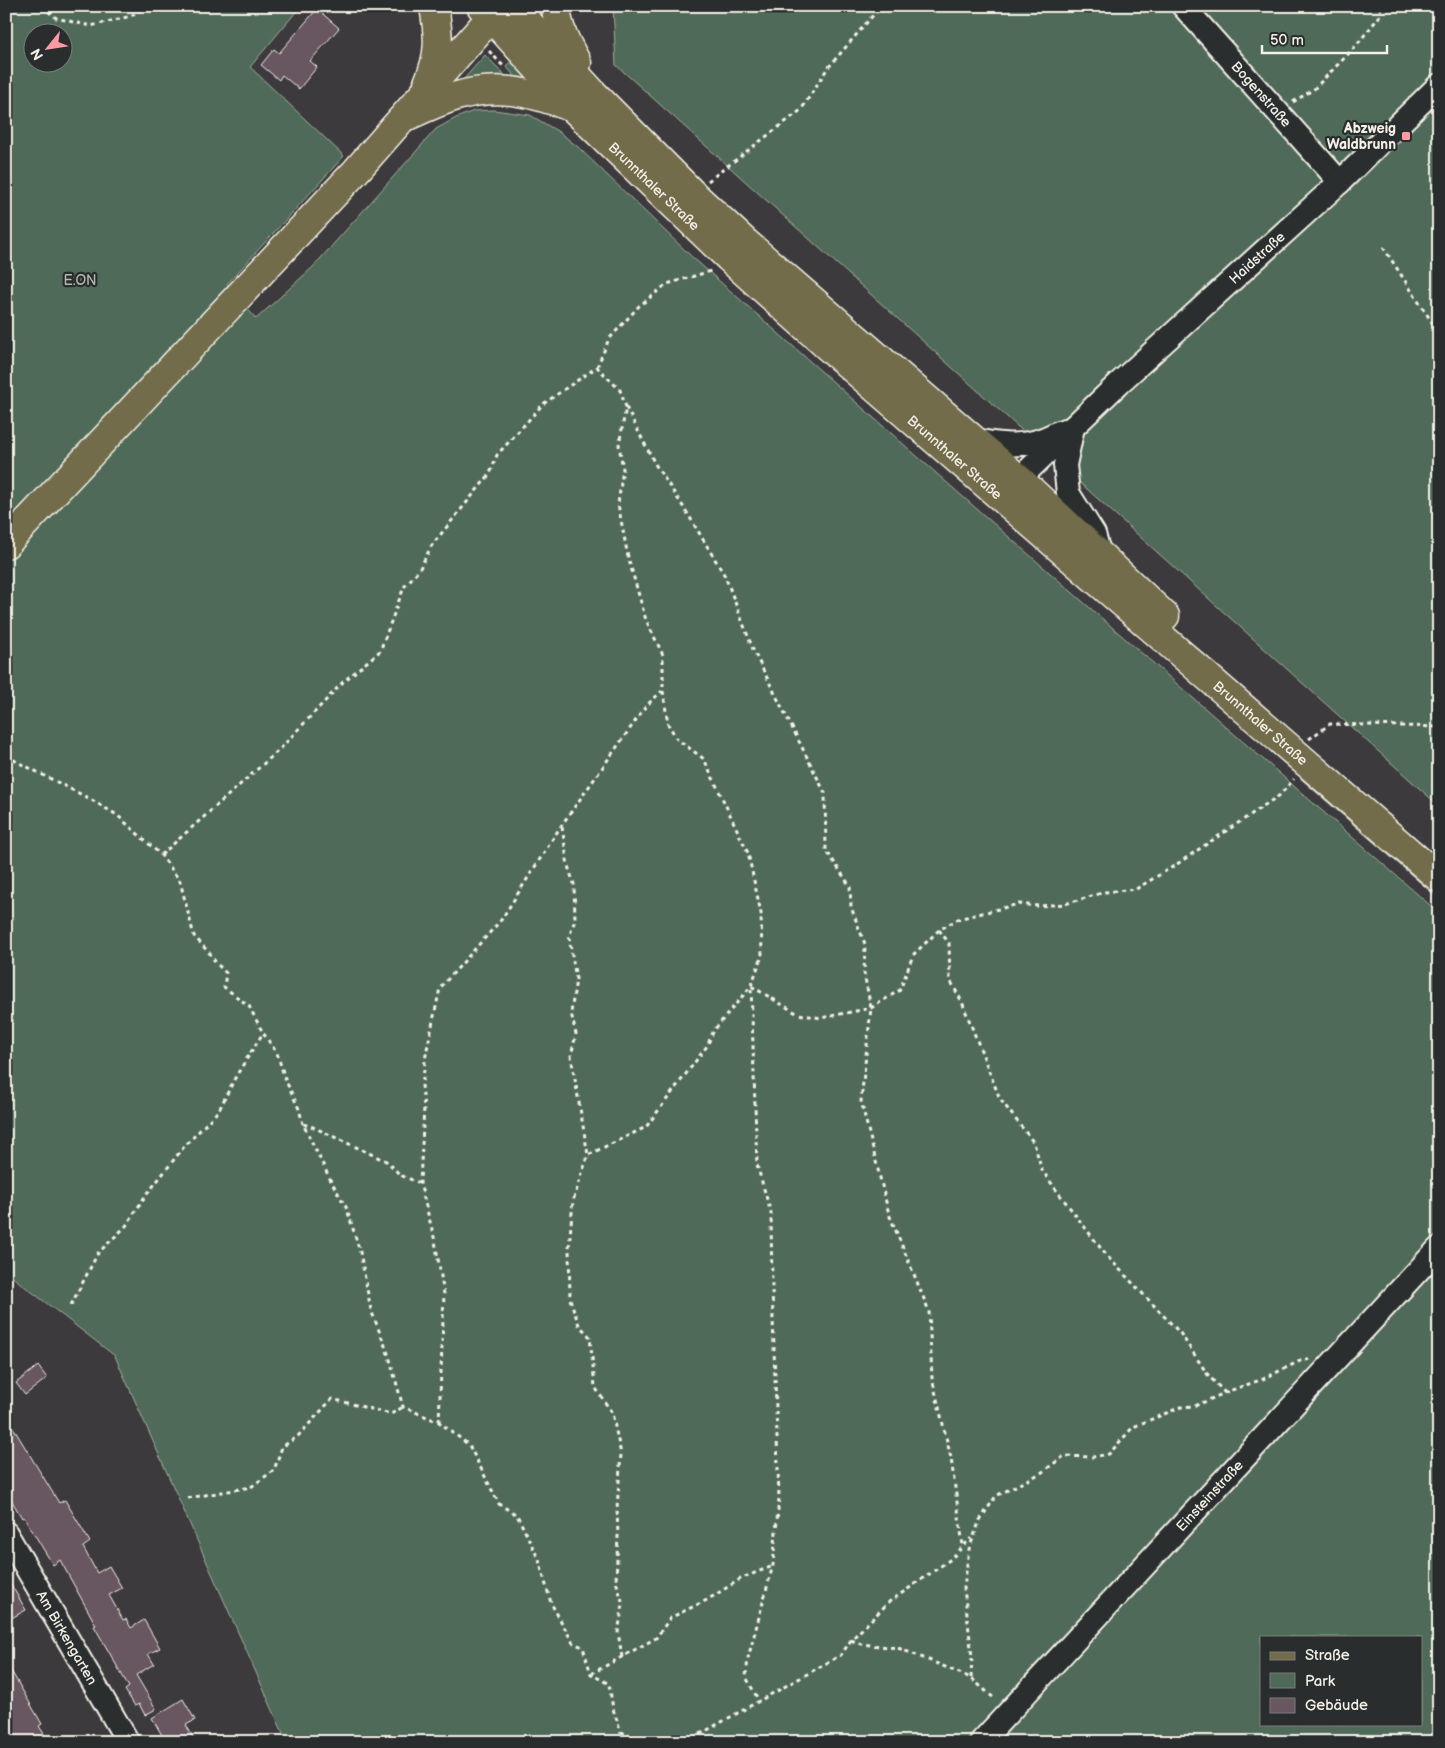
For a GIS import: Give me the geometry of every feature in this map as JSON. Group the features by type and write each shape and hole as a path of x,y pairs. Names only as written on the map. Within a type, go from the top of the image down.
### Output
{"main road":[{"path":"423,95 435,66 439,46 434,6"},
{"path":"404,117 457,96 493,90 518,91 552,100 583,101 556,17 556,6"},
{"path":"6,544 291,242 501,8"},
{"name":"Brunnthaler Straße","path":"501,8 583,101 729,258 835,353 1011,489 1100,554 1151,604 1439,854"},
{"name":"Brunnthaler Straße","path":"583,101 692,193 744,241 974,440 1011,489 1439,878"}],"street":[{"name":"Bogenstraße","path":"1183,6 1340,182"},
{"name":"Haidstraße","path":"1011,489 1073,427 1340,182 1439,85"},
{"name":"Haidstraße","path":"974,440 1007,445 1022,444 1043,439 1056,432 1073,427"},
{"path":"1073,427 1065,465 1068,493 1094,534 1100,554"},
{"name":"Einsteinstraße","path":"981,1742 1439,1248"},
{"name":"Am Birkengarten","path":"6,1533 128,1742"}],"path":[{"path":"42,6 56,18 91,26 131,16 144,6"},
{"path":"692,193 802,110 827,69 881,6"},
{"path":"1278,112 1314,89 1355,47 1380,17 1381,6"},
{"path":"488,50 502,66"},
{"path":"1383,247 1439,333"},
{"path":"161,855 280,750 343,682 380,651 404,587 419,570 432,545 490,474 497,455 544,404 597,367 609,339 639,306 667,284 707,272"},
{"path":"597,367 620,390 626,407 655,464 725,576 754,652 825,793 826,850 850,886 851,907 865,944 864,973 871,1008 861,1101 889,1214 929,1311 932,1378 951,1458 963,1546"},
{"path":"588,1154 646,1127 707,1046 714,1030 751,986 762,956 761,913 748,853 704,759 677,739 668,724 663,691 663,655 646,620 628,557 618,504 623,469 619,445 626,407"},
{"path":"439,1422 444,1294 434,1240 420,1183 424,1107 422,1085 426,1054 440,988 502,920 562,826 646,706 663,691"},
{"path":"1308,740 1330,724 1439,727"},
{"path":"6,756 117,815 161,855 180,881 194,936 212,955 216,964 226,973 224,987 249,1006 277,1053 303,1124 347,1209 360,1252 372,1310 389,1356 403,1408"},
{"path":"751,986 798,1014 821,1018 871,1008 900,990 913,955 939,930 958,919 1019,904 1038,906 1065,904 1105,892 1136,889 1174,866 1280,795 1294,780"},
{"path":"562,826 568,866 574,884 575,920 569,937 576,979 571,1013 576,1034 571,1056 588,1154 573,1201 569,1248 570,1299 579,1325 590,1337 595,1387 612,1413 621,1454 617,1508 616,1582 623,1604 618,1632 622,1657"},
{"path":"939,930 949,943 950,980 962,1002 1000,1099 1034,1142 1042,1170 1106,1255 1180,1334 1208,1376 1224,1393"},
{"path":"751,986 757,1165 771,1213 779,1498 773,1565 748,1658 746,1677 759,1701"},
{"path":"71,1305 98,1253 126,1226 144,1198 183,1148 219,1110 236,1076 263,1032"},
{"path":"303,1124 388,1162 400,1174 420,1183"},
{"path":"971,1678 972,1657 964,1588 969,1549 980,1520 996,1496 1041,1473 1064,1456 1092,1457 1108,1454 1133,1427 1181,1407 1195,1406 1262,1379 1300,1360 1340,1354"},
{"path":"188,1498 250,1487 274,1470 282,1447 298,1436 332,1398 391,1414 403,1408 439,1422 470,1445 499,1504 517,1514 539,1560 551,1603 573,1644 584,1647 590,1674 609,1684 613,1709 621,1732 620,1742"},
{"path":"686,1742 841,1655 851,1640 889,1602 951,1559 973,1536"},
{"path":"590,1674 656,1638 670,1618 707,1600 742,1578 773,1565"},
{"path":"851,1640 861,1644 898,1648 971,1678 1009,1711"},
{"path":"621,1732 646,1742"}],"green space":[{"name":"E.ON","path":"6,6 301,6 250,67 344,156 227,284 256,319 313,267 436,129 474,111 494,110 530,115 559,132 578,147 691,256 1439,913 1439,1742 287,1742 115,1356 6,1272"},
{"path":"613,6 1439,6 1439,806 616,65"},
{"path":"485,55 511,81 456,88"},
{"path":"511,61 532,81 522,85 506,66"},
{"path":"1305,777 1439,889 1439,899 1301,779"}],"building":[{"path":"317,9 339,28 310,61 317,67 299,89 282,75 279,80 261,65 274,49 279,53"},
{"path":"38,1366 47,1378 25,1395 16,1383"},
{"path":"6,1416 59,1503 65,1500 90,1542 83,1547 97,1573 109,1566 122,1588 109,1595 123,1620 126,1619 131,1628 144,1620 160,1648 148,1654 154,1664 136,1675 156,1709 145,1715 139,1704 135,1706 125,1690 129,1687 94,1626 96,1625 60,1560 53,1565 6,1491"},
{"path":"6,1576 26,1610 6,1621"},
{"path":"6,1662 42,1724 39,1726 49,1742 6,1742"},
{"path":"183,1699 195,1720 186,1725 196,1742 166,1742 152,1718"}],"place":[{"name":"Abzweig Waldbrunn","path":"1406,136"}]}
